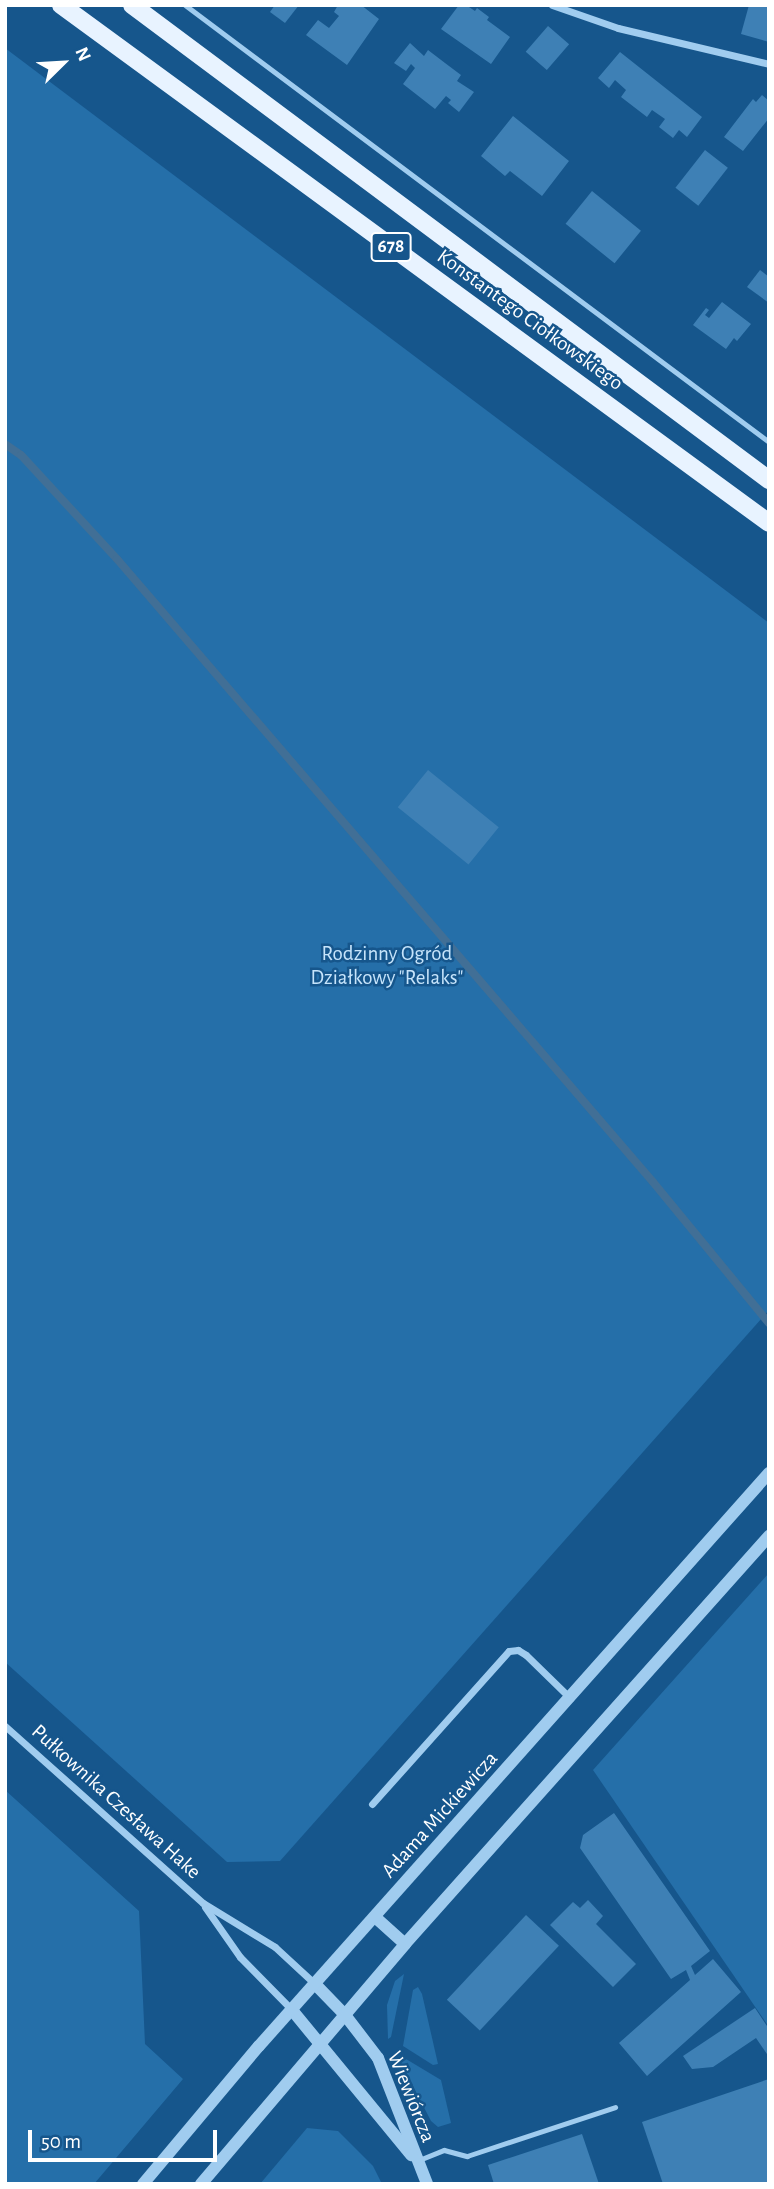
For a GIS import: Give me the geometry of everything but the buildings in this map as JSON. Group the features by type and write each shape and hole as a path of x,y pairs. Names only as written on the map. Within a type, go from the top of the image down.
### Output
{"main road":[{"name":"Konstantego Ciołkowskiego","path":"61,5 769,523"},
{"name":"Konstantego Ciołkowskiego","path":"132,5 769,480"}],"street":[{"path":"552,5 618,28 769,64"},
{"name":"Adama Mickiewicza","path":"143,2184 292,2010 769,1474"},
{"path":"201,2184 405,1944 769,1536"},
{"path":"372,1804 509,1651 518,1650 526,1655 570,1698"},
{"name":"Pułkownika Czesława Hake","path":"5,1726 203,1903 275,1947 315,1984"},
{"name":"Pułkownika Czesława Hake","path":"203,1903 240,1957 292,2010"},
{"path":"375,1917 405,1944"},
{"name":"Wiewiórcza","path":"315,1984 345,2015 377,2058 391,2087 416,2161 427,2184"},
{"name":"Wiewiórcza","path":"292,2010 416,2161"}],"lane":[{"path":"185,5 769,442"},
{"path":"416,2161 444,2150 467,2156 615,2107"}],"green space":[{"name":"Rodzinny Ogród Działkowy \"Relaks\"","path":"5,48 769,623 769,1310 280,1861 227,1862 5,1662"},
{"path":"769,1573 769,2027 593,1770"},
{"path":"5,1790 139,1911 145,2044 183,2079 94,2184 5,2184"},
{"path":"404,1974 391,2037 388,2039 387,2005 395,1981"},
{"path":"418,1987 422,1994 438,2064 433,2065 403,2046 413,1990"},
{"path":"396,2053 441,2080 451,2123 438,2127 431,2121"},
{"path":"307,2128 338,2131 373,2166 382,2184 260,2184"}],"waterway":[{"path":"5,444 21,455 117,559 653,1182 769,1323"}]}
